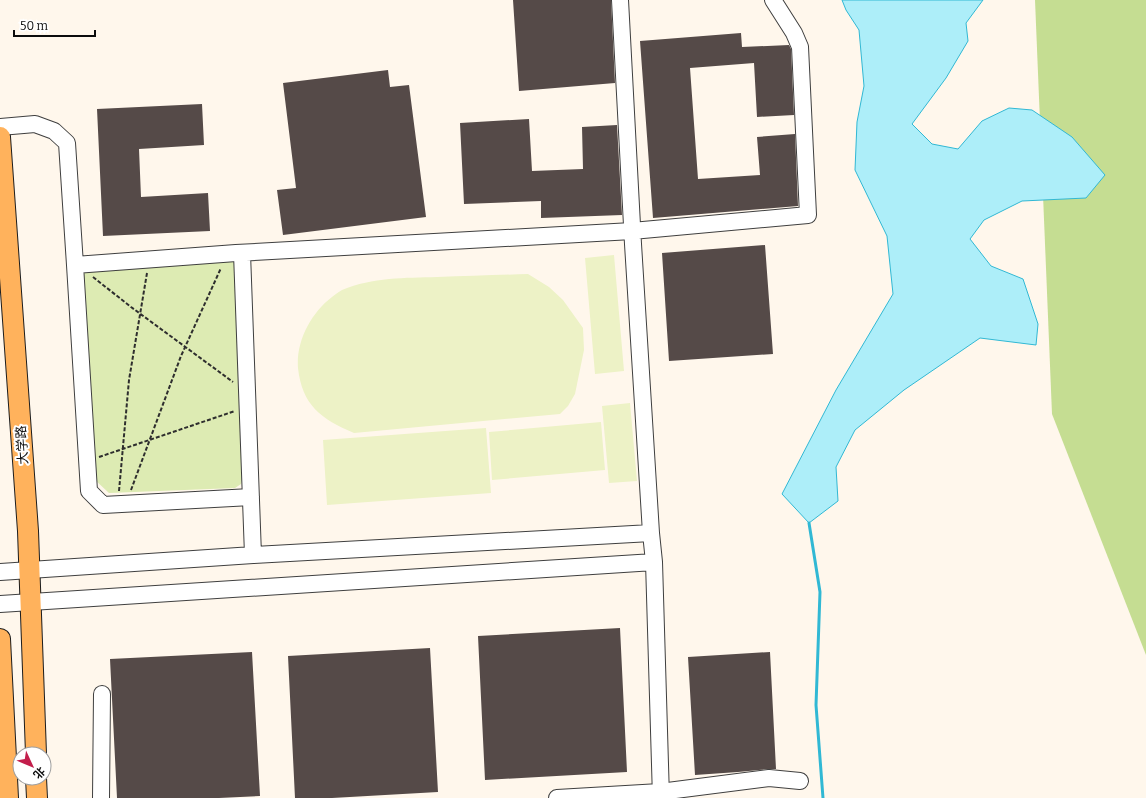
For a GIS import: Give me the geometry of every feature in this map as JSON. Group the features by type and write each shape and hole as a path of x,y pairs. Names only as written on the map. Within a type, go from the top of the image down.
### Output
{"main road":[{"name":"大学路","path":"0,137 28,531 36,746"},
{"path":"0,639 8,798"},
{"path":"36,786 37,798"}],"street":[{"path":"620,0 650,533 654,562 661,795"},
{"path":"77,265 235,254 632,231 808,216 800,47 794,33 773,0"},
{"path":"0,127 35,124 54,131 67,143 77,265 89,491 103,505 251,497"},
{"path":"235,254 247,399 254,556"},
{"path":"0,572 650,533"},
{"path":"0,604 654,562"},
{"path":"101,798 102,694"},
{"path":"557,798 661,795 769,778 800,781"}],"path":[{"path":"122,504 150,440 185,347 208,295 235,254"},
{"path":"122,504 123,450 129,380 149,260"},
{"path":"77,265 185,347 247,399 150,440 123,450 88,460"}],"green space":[{"path":"1035,0 1146,0 1146,655 1052,414"},
{"path":"236,253 241,484 235,488 109,493 94,479 75,265"},
{"path":"614,255 624,371 595,374 585,258"},
{"path":"528,274 549,287 563,300 583,328 584,350 575,394 568,406 560,414 354,433 342,428 323,416 315,409 304,392 300,381 298,368 298,358 302,338 311,319 324,304 341,291 377,280"},
{"path":"630,403 637,481 609,483 602,406"},
{"path":"601,422 605,470 492,480 489,432"},
{"path":"486,428 491,493 327,505 323,440"}],"water":[{"path":"842,0 983,0 966,23 968,41 946,78 912,124 932,144 958,149 982,121 1009,108 1032,110 1072,137 1105,175 1086,198 1022,201 984,220 970,239 991,266 1023,279 1038,324 1036,345 980,338 904,390 855,430 836,467 838,501 809,523 782,494 836,390 893,294 887,236 855,170 857,122 864,86 859,30 846,10"}],"building":[{"path":"513,0 611,0 615,83 519,91"},
{"path":"741,33 742,47 789,45 791,49 794,115 757,117 754,63 690,68 698,179 760,175 757,137 795,134 798,206 653,218 640,41"},
{"path":"388,70 390,87 409,85 426,217 283,235 277,190 296,188 283,83"},
{"path":"202,104 204,145 139,149 141,197 208,193 210,231 103,236 97,109"},
{"path":"529,119 532,171 583,169 582,127 617,125 622,215 541,218 541,201 464,204 460,123"},
{"path":"765,245 773,354 669,361 662,253"},
{"path":"620,628 627,772 485,780 478,636"},
{"path":"430,648 438,792 332,798 295,798 288,656"},
{"path":"252,652 260,796 219,798 117,798 110,659"},
{"path":"770,652 776,769 695,775 688,657"}],"waterway":[{"path":"809,523 820,592 816,705 823,798"}]}
